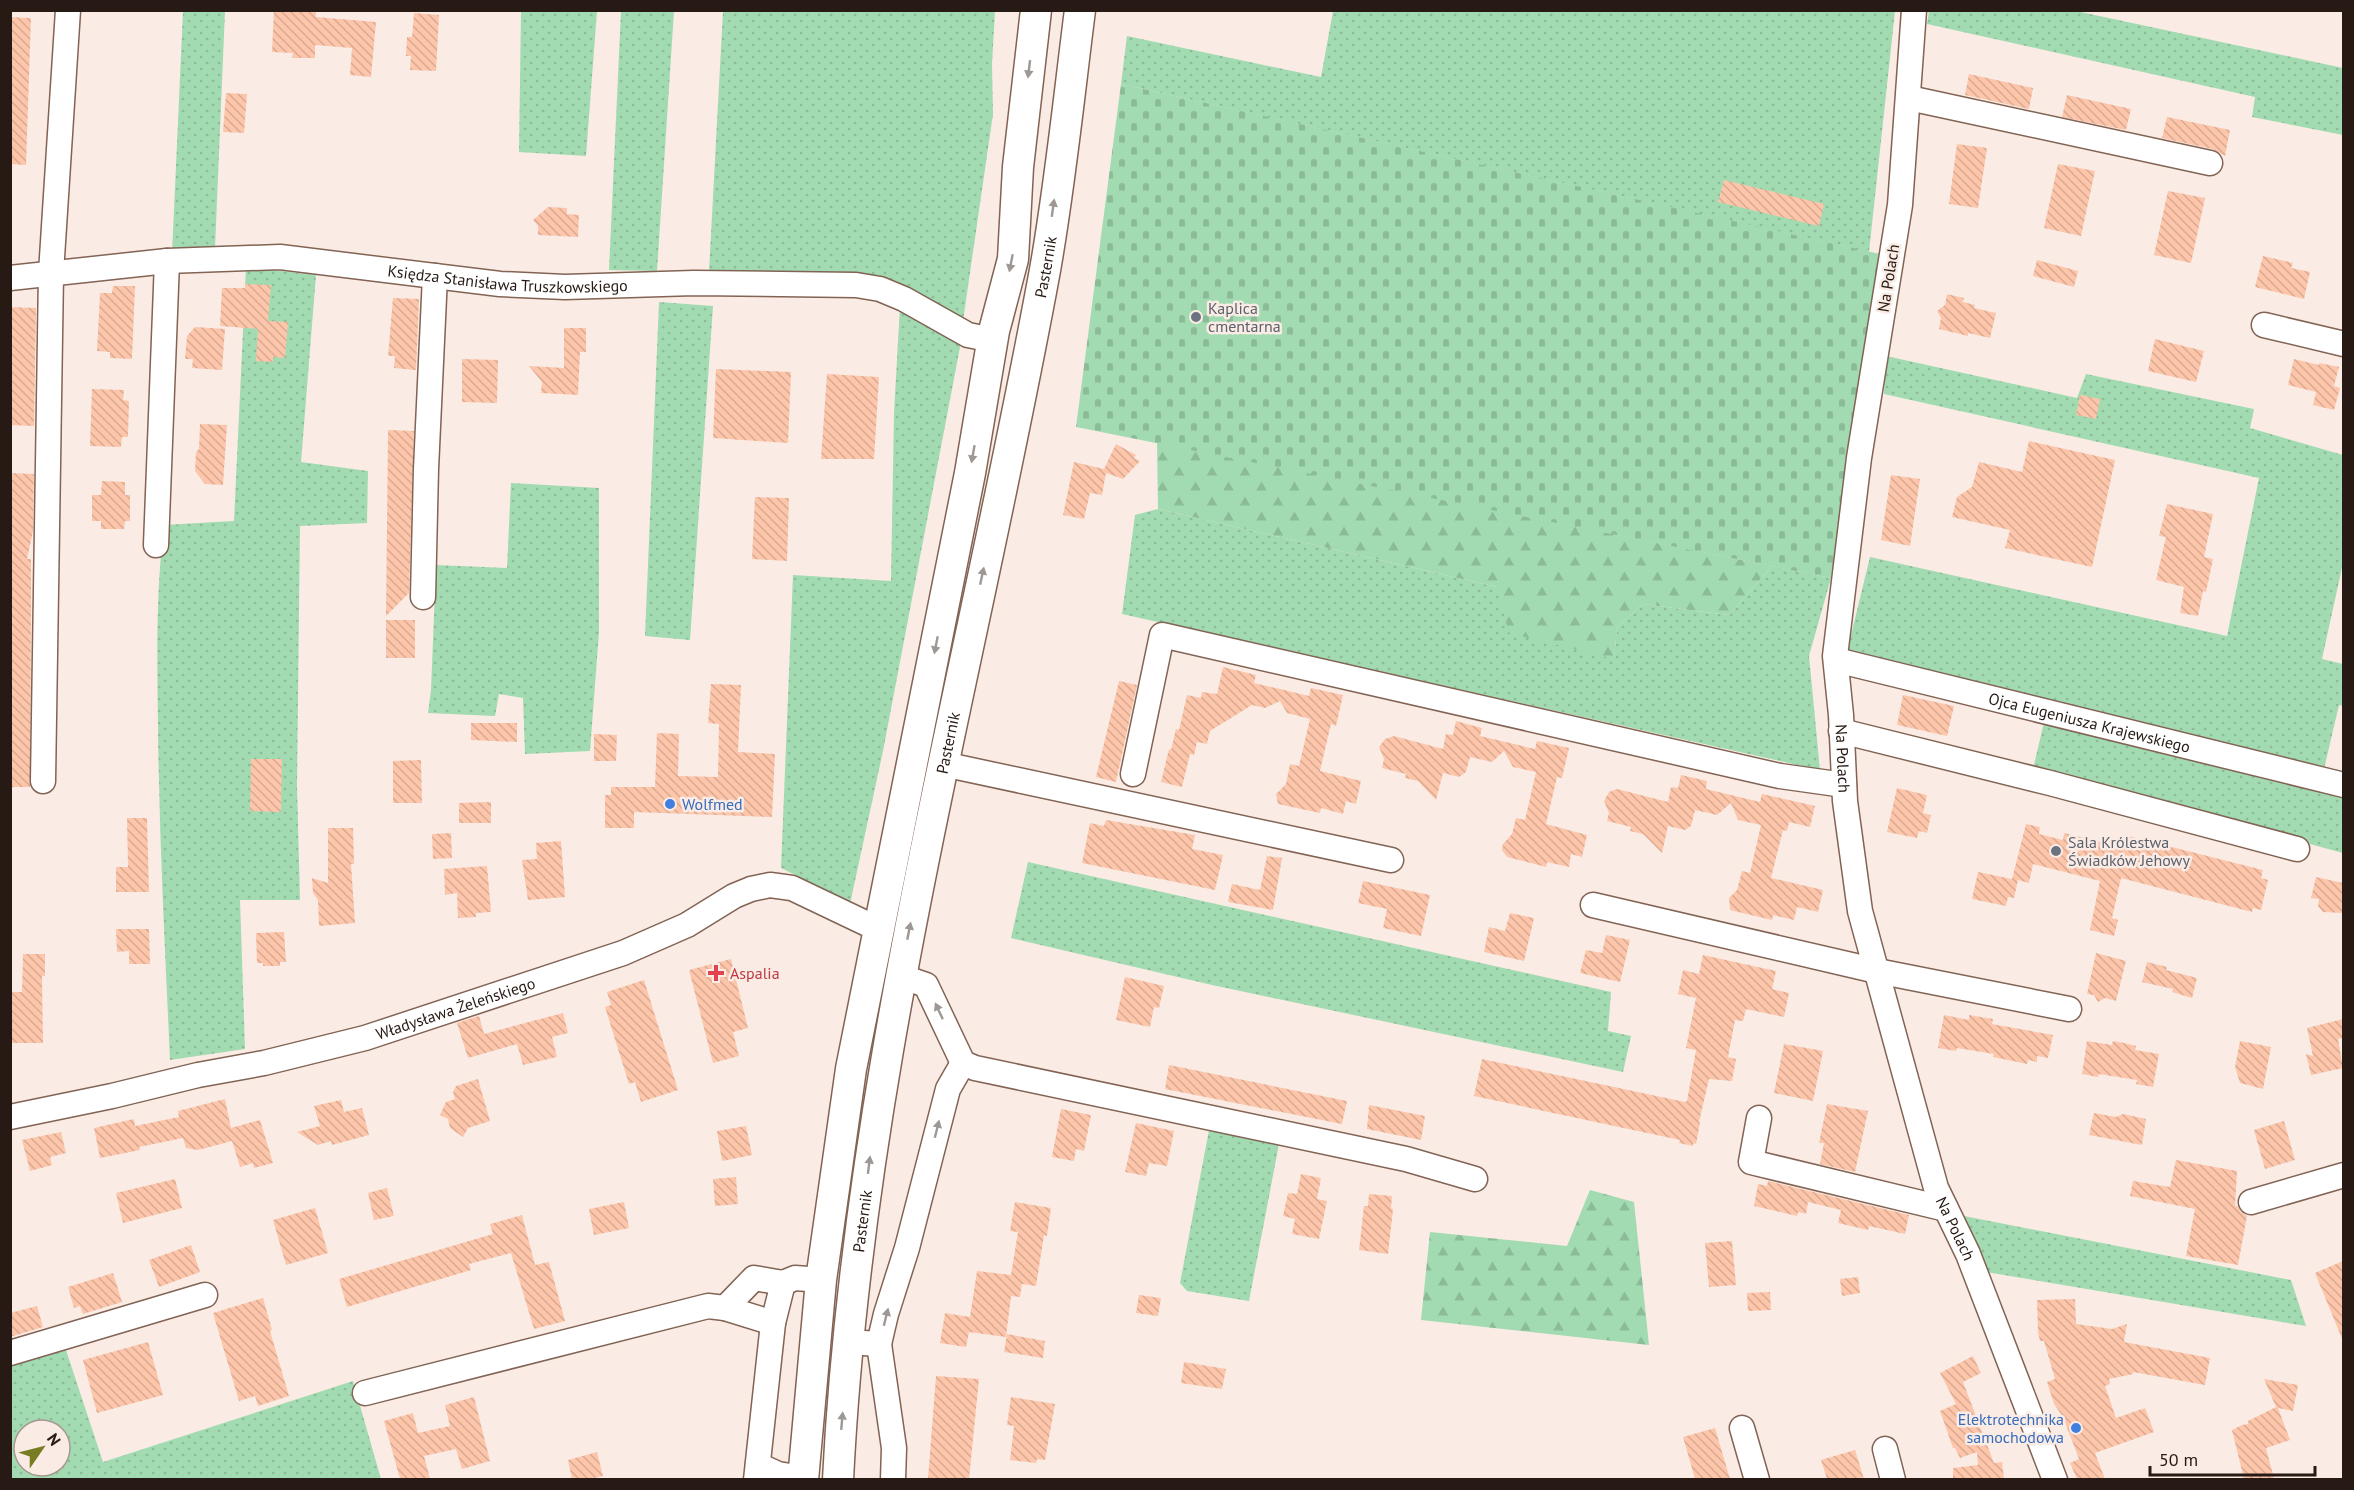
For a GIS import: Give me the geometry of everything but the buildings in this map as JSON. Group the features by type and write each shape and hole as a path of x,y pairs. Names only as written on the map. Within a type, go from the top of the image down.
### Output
{"main road":[{"name":"Pasternik","path":"803,1479 821,1280 851,1069 967,485 993,340 1013,259 1018,167 1036,10"},
{"name":"Pasternik","path":"838,1479 848,1342 872,1143 900,976 942,764 1024,416 1080,10"}],"street":[{"path":"42,782 51,273 68,10"},
{"name":"Na Polach","path":"1914,10 1900,205 1859,458 1836,660 1844,785 1860,911 1936,1188 1968,1254 2055,1479"},
{"path":"1909,98 2210,163"},
{"name":"Księdza Stanisława Truszkowskiego","path":"10,278 167,261 280,257 500,284 565,287 694,283 856,285 880,289 896,295 968,335 993,340"},
{"path":"156,545 167,261"},
{"path":"423,597 435,276"},
{"path":"2264,325 2343,344"},
{"path":"1133,774 1162,635 1780,776 1844,785"},
{"name":"Ojca Eugeniusza Krajewskiego","path":"1836,660 2343,785"},
{"path":"1841,731 2050,783 2298,849"},
{"path":"942,764 1391,860"},
{"name":"Władysława Żeleńskiego","path":"10,1117 198,1075 264,1063 365,1038 623,953 687,925 734,896 751,889 770,885 792,888 880,930"},
{"path":"1593,905 1876,971 2069,1009"},
{"path":"900,976 926,984 963,1063 975,1068 1406,1159 1475,1179"},
{"path":"893,1479 894,1448 879,1344 907,1248 948,1089 963,1063"},
{"path":"1759,1118 1751,1162 1946,1209"},
{"path":"2251,1202 2343,1175"},
{"path":"725,1308 754,1278 783,1283 795,1278 821,1280"},
{"path":"783,1283 773,1323 757,1472 803,1479"},
{"path":"10,1353 205,1295"},
{"path":"365,1393 708,1306 725,1308 773,1323"},
{"path":"848,1342 879,1344"},
{"path":"1742,1428 1756,1479"},
{"path":"1885,1449 1893,1479"}],"green space":[{"path":"183,11 225,11 215,248 172,254"},
{"path":"521,11 597,11 586,156 519,152"},
{"path":"621,11 674,11 657,271 609,270"},
{"path":"723,11 995,11 992,64 993,114 963,321 899,287 709,272"},
{"path":"1333,11 1895,11 1869,252 1121,84 1127,36 1321,77"},
{"path":"1929,11 2076,11 2343,68 2343,135 2252,117 2255,97 1927,24"},
{"path":"1121,84 1880,254 1831,578 1076,427"},
{"path":"246,267 316,275 301,462 368,471 367,523 300,526 297,785 300,900 240,900 245,1049 170,1060 162,892 157,674 161,550 164,525 234,521"},
{"path":"659,302 713,306 690,640 645,636"},
{"path":"900,306 961,342 883,751 850,904 781,868 793,575 891,581 894,413"},
{"path":"1886,356 2077,398 2086,374 2254,409 2250,428 2343,455 2343,563 2322,659 2343,664 2343,706 2339,705 2324,769 2343,774 2343,853 2033,769 2045,718 1842,672 1870,557 2227,636 2259,478 1884,394"},
{"path":"1157,442 1772,566 1729,615 1643,604 1617,627 1614,659 1509,633 1497,587 1158,509"},
{"path":"511,483 599,488 599,632 590,751 525,754 523,698 499,694 495,716 428,713 436,565 507,568"},
{"path":"1158,509 1497,587 1614,659 1617,627 1643,604 1729,615 1772,566 1831,578 1809,656 1820,770 1122,614 1135,515"},
{"path":"1028,862 1611,992 1608,1031 1631,1036 1623,1072 1212,985 1011,938"},
{"path":"1210,1125 1279,1144 1249,1301 1187,1291 1180,1283"},
{"path":"1590,1190 1634,1202 1649,1345 1421,1320 1430,1232 1567,1246"},
{"path":"1959,1215 2291,1280 2306,1326 1986,1272"},
{"path":"65,1347 103,1462 353,1381 381,1479 11,1480 11,1363"}],"place":[{"name":"Kaplica cmentarna","path":"1196,317"},
{"name":"Wolfmed","path":"670,804"},
{"name":"Sala Królestwa Świadków Jehowy","path":"2056,851"},
{"name":"Aspalia","path":"716,973"},
{"name":"Elektrotechnika samochodowa","path":"2076,1428"}]}
